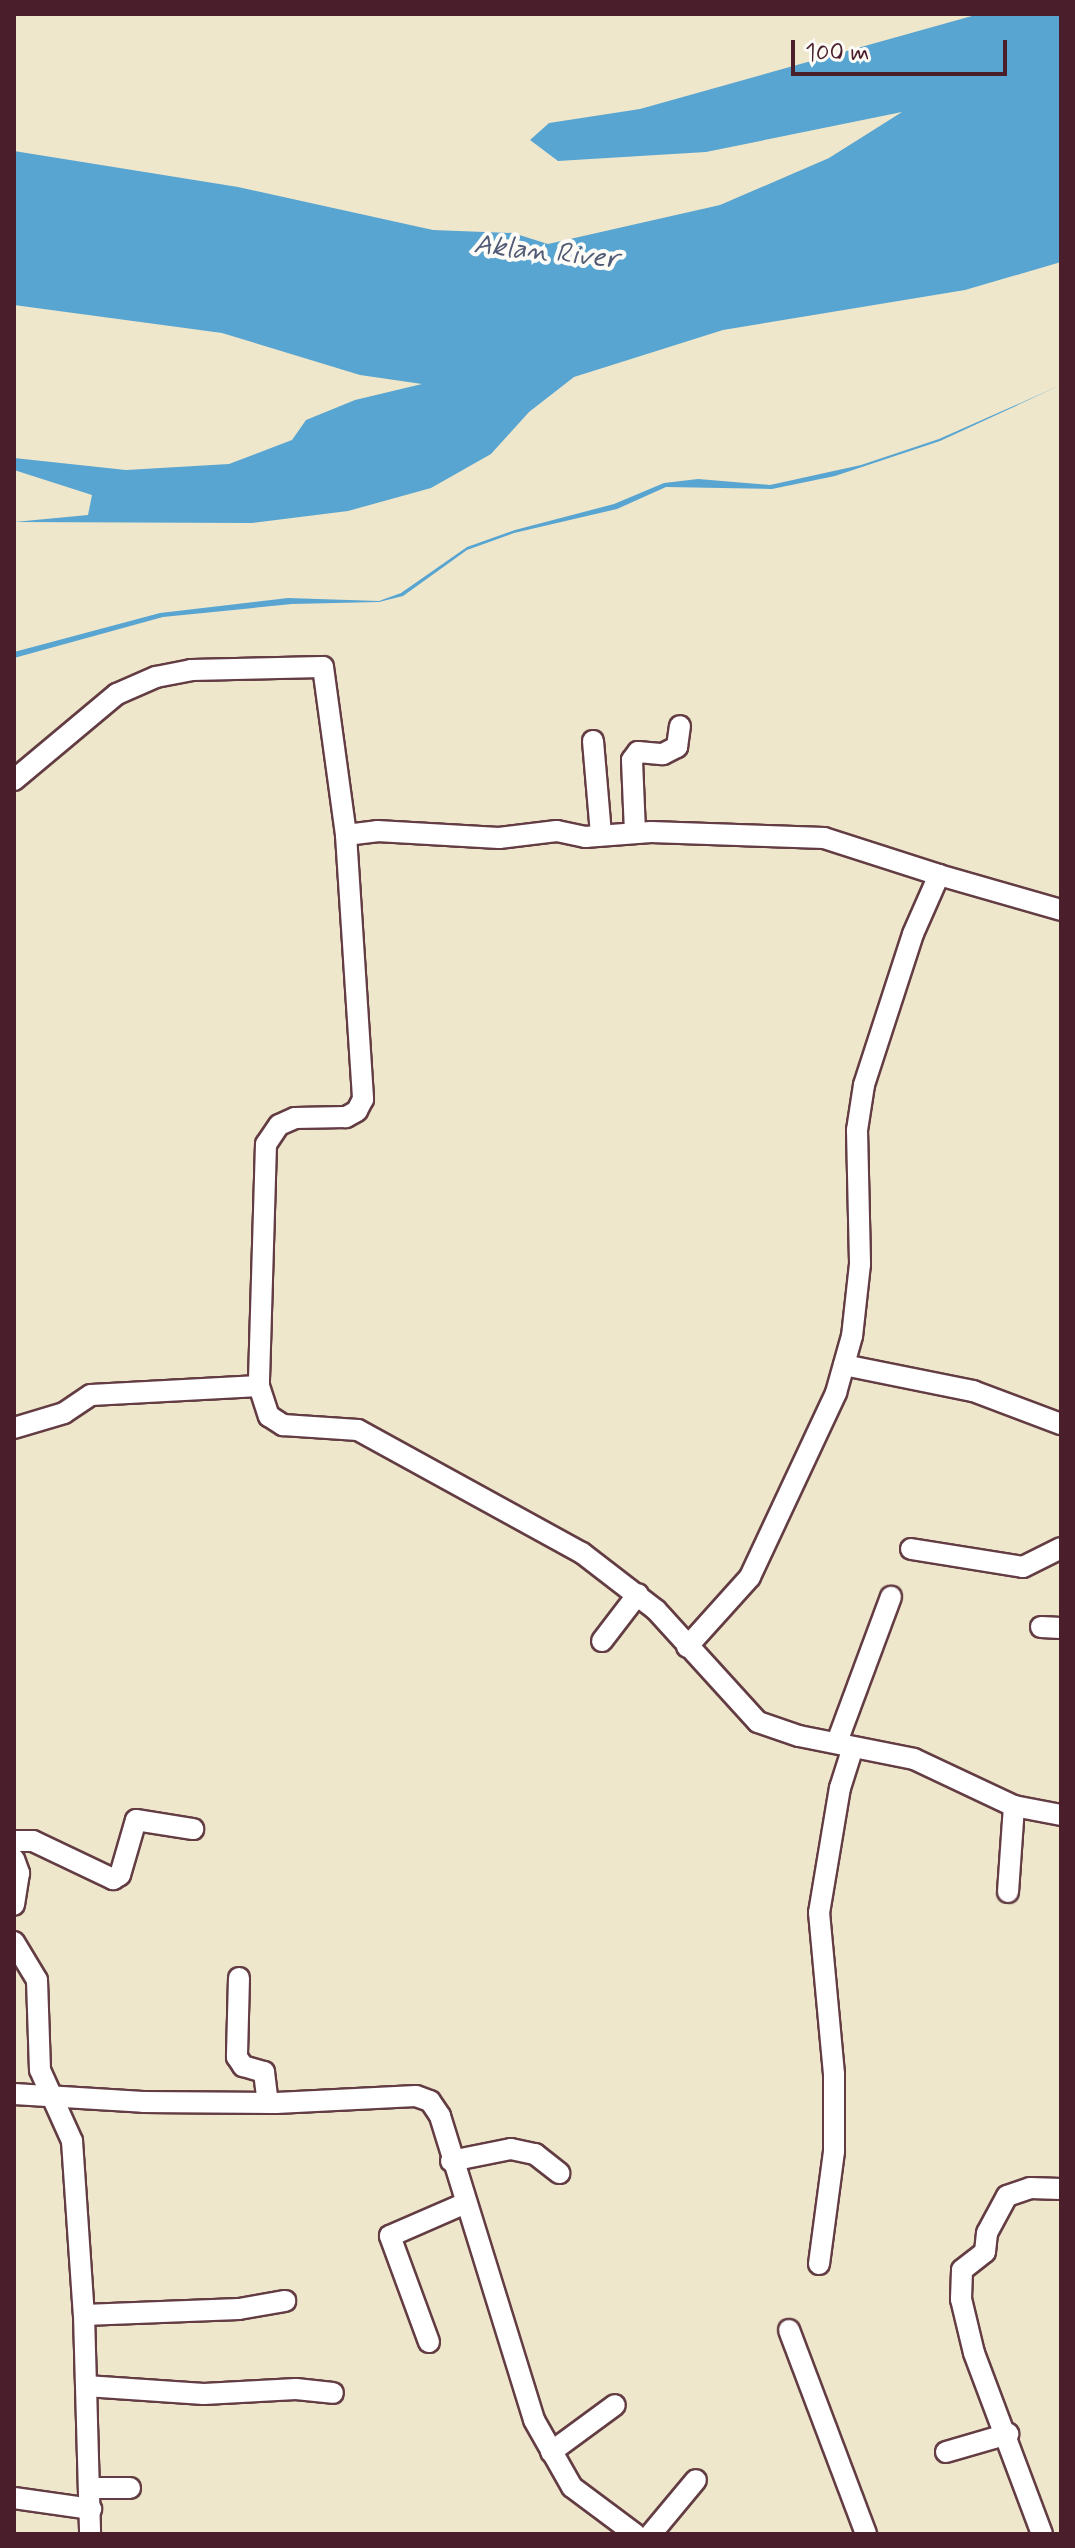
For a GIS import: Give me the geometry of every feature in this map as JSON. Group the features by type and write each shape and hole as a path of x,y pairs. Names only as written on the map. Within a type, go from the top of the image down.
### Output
{"street":[{"path":"14,780 117,694 156,677 191,670 323,667 346,835 363,1099 346,1117 295,1118 279,1125 266,1144 259,1386 269,1416 283,1425 358,1430 582,1553 638,1594 758,1722 914,1759 1014,1806 1061,1815"},
{"path":"635,832 632,760 638,752 663,754 677,747 680,726"},
{"path":"593,741 601,834"},
{"path":"346,835 635,832 824,838 1061,910"},
{"path":"687,1647 750,1577 844,1365 860,1264 857,1130 864,1085 913,934 939,875"},
{"path":"844,1365 973,1391 1061,1424"},
{"path":"14,1428 64,1413 91,1395 259,1386"},
{"path":"911,1549 1023,1567 1061,1548"},
{"path":"602,1641 638,1594"},
{"path":"819,2264 834,2151 834,2074 819,1913 845,1745 891,1597"},
{"path":"1008,1892 1014,1806"},
{"path":"14,1841 33,1841 113,1879 120,1875 136,1820 193,1829"},
{"path":"14,1859 19,1873 14,1905"},
{"path":"14,1942 37,1980 40,2070 70,2127 84,2315 90,2534"},
{"path":"239,1978 237,2057 243,2066 264,2072 268,2103"},
{"path":"14,2094 268,2103 416,2096 430,2101 440,2116 451,2161 534,2420 572,2487 635,2534"},
{"path":"451,2161 511,2149 535,2154 559,2173"},
{"path":"1042,2534 1008,2434 974,2353 961,2299 962,2270 985,2252 987,2233 1007,2196 1030,2188 1061,2189"},
{"path":"429,2342 390,2236 466,2203"},
{"path":"84,2315 239,2309 285,2301"},
{"path":"789,2330 866,2534"},
{"path":"86,2386 204,2394 296,2389 333,2393"},
{"path":"551,2452 615,2405"},
{"path":"946,2452 1008,2434"},
{"path":"651,2534 696,2480"},
{"path":"91,2488 130,2488"},
{"path":"14,2498 91,2509"}],"water":[{"name":"Aklan River","path":"979,14 1061,14 1061,262 965,290 723,330 574,377 529,412 491,454 431,488 348,511 252,523 14,522 88,515 92,495 14,470 14,458 126,470 229,464 292,440 306,420 355,400 422,384 360,375 222,333 14,305 14,151 238,187 433,230 513,233 548,244 720,205 829,158 902,112 706,152 558,161 530,140 549,123 640,109"},
{"path":"1061,385 940,441 835,476 772,489 666,487 617,509 514,533 467,550 403,596 379,602 292,604 163,617 14,658 14,652 160,613 288,598 379,601 401,593 467,547 515,530 614,504 664,483 698,479 770,485 861,465 939,439"}]}
